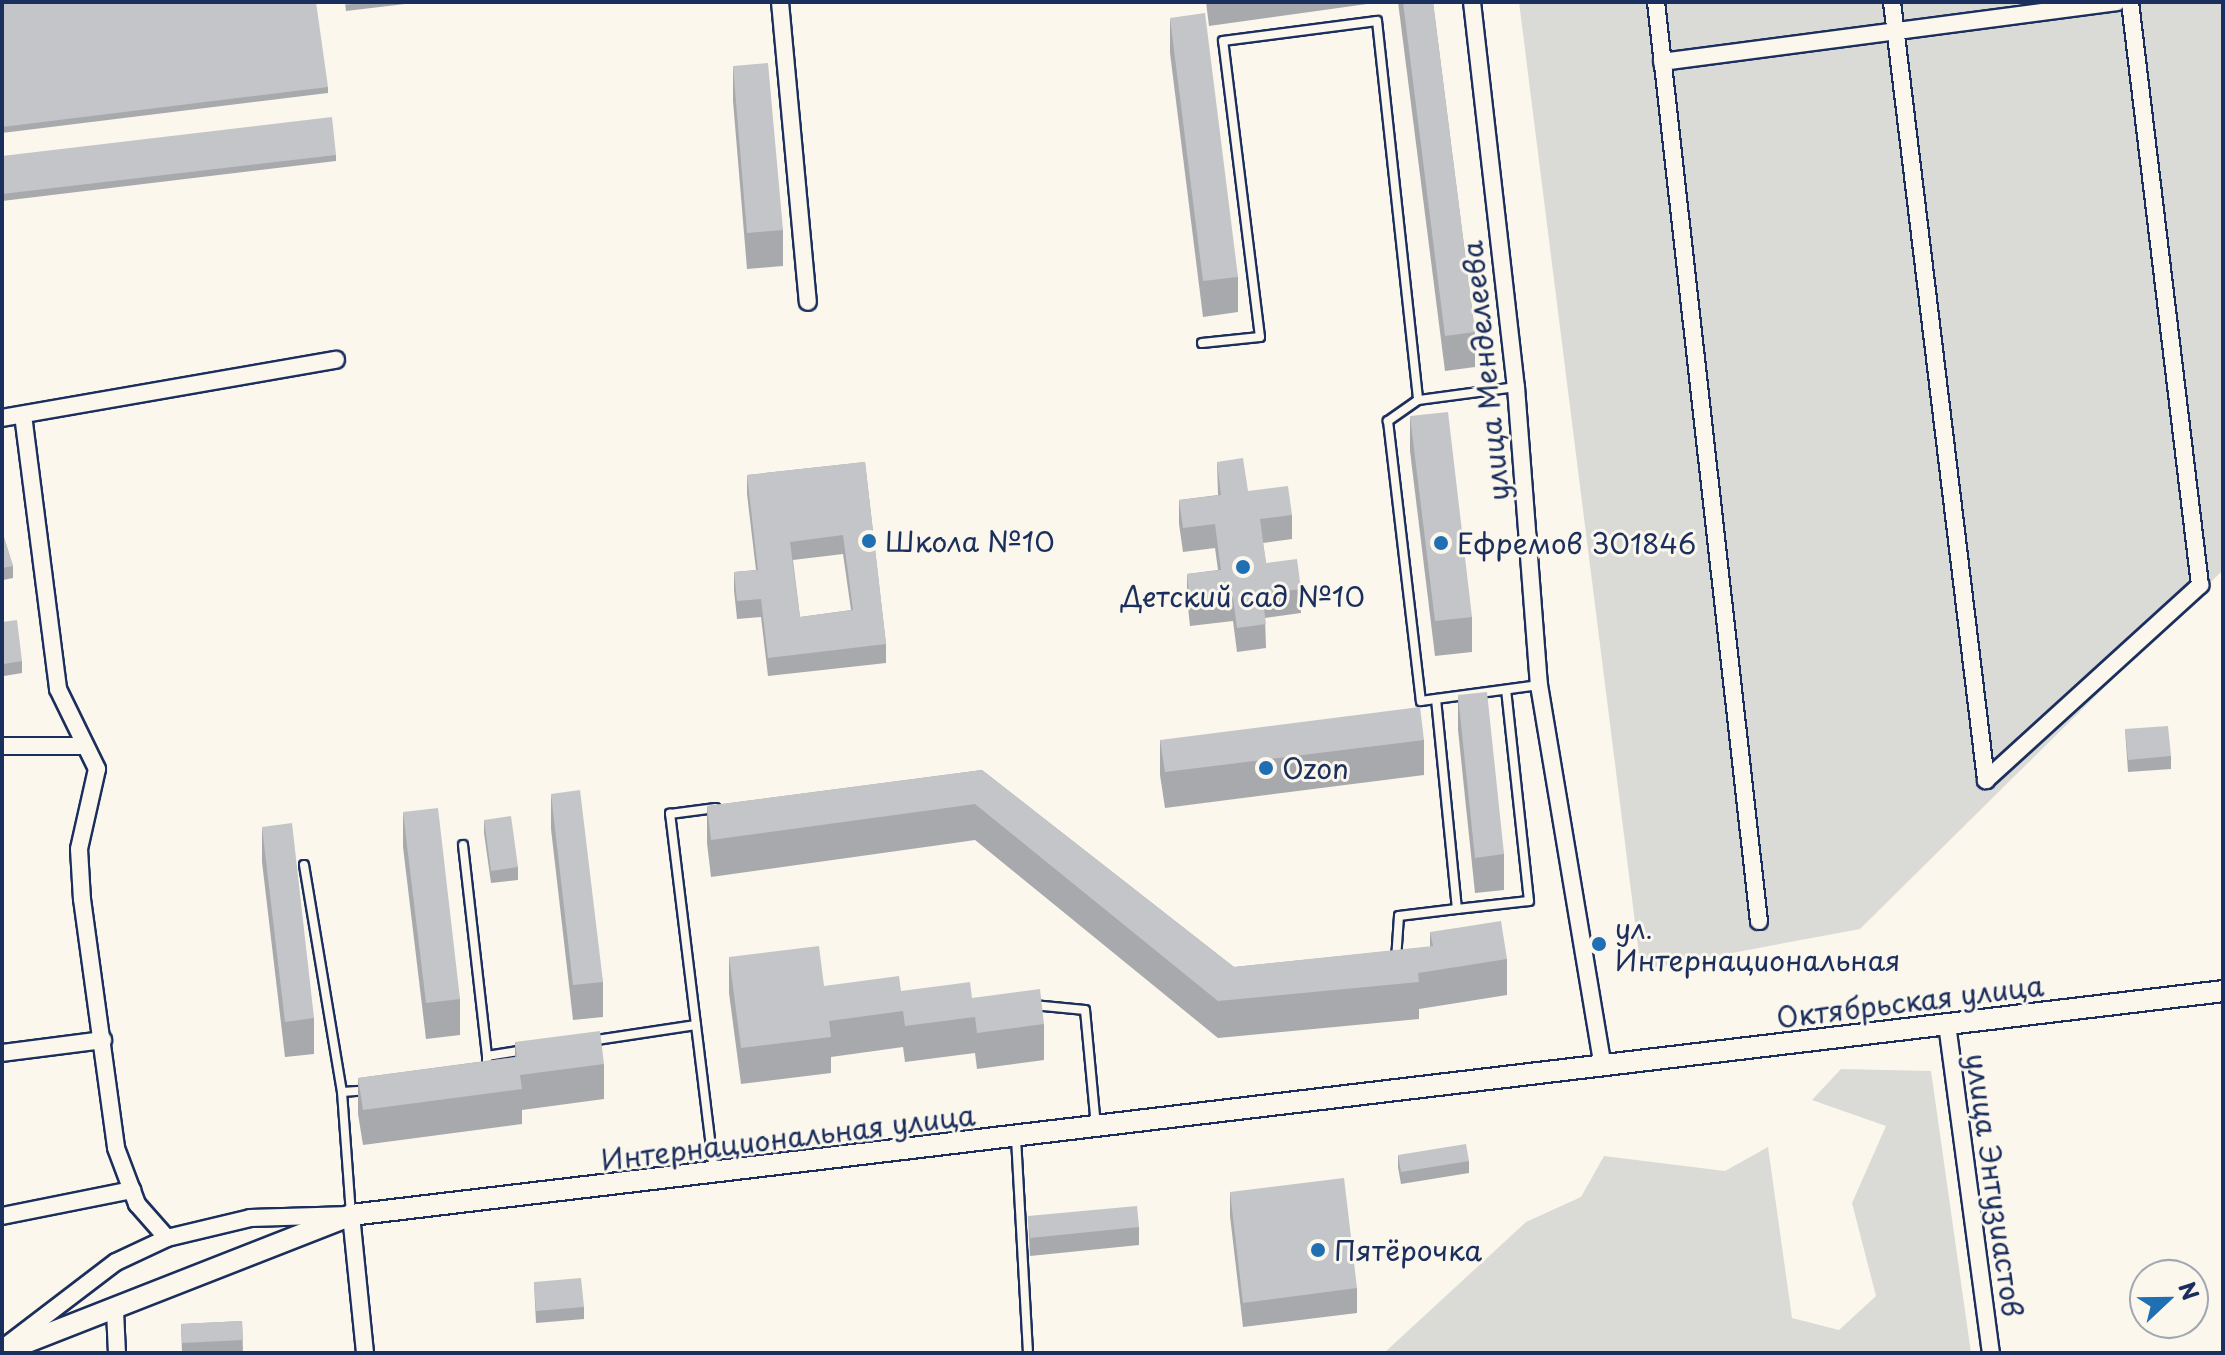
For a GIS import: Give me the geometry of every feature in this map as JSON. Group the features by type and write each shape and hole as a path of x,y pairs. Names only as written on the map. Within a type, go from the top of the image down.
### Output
{"street":[{"path":"780,2 808,302"},
{"name":"улица Менделеева","path":"1472,2 1516,387 1539,685 1603,1066"},
{"path":"1656,2 1759,921"},
{"path":"1892,2 1986,780 2200,585 2130,2"},
{"path":"1662,62 2117,2"},
{"path":"2,418 336,360"},
{"path":"23,415 58,689 98,778 79,849 116,1148 132,1190 167,1238"},
{"path":"2,746 82,746"},
{"name":"Октябрьская улица","path":"1603,1066 2223,991"},
{"name":"улица Энтузиастов","path":"1947,1024 1991,1353"},
{"path":"2,1053 103,1040"},
{"name":"Интернациональная улица","path":"2,1350 115,1311 351,1215 1603,1066"},
{"path":"2,1216 132,1190"},
{"path":"2,1350 116,1262 167,1238 250,1218 351,1215 365,1353"},
{"path":"115,1311 117,1353"}],"lane":[{"path":"1202,343 1260,337 1223,41 1377,21 1418,400"},
{"path":"1516,387 1418,400 1388,421 1421,701 1539,685"},
{"path":"1395,971 1399,916 1529,901 1506,690"},
{"path":"1436,699 1457,909"},
{"path":"714,1174 670,814 733,806"},
{"path":"463,845 488,1078 473,1079"},
{"path":"304,865 342,1092 351,1215"},
{"path":"1022,1004 1085,1010 1096,1128"},
{"path":"577,1042 696,1025"},
{"path":"487,1056 532,1049"},
{"path":"342,1092 386,1088"},
{"path":"1016,1138 1028,1353"}],"shaded area":[{"path":"1519,2 2223,2 2223,570 1860,929 1641,970"},
{"path":"1841,1069 1931,1071 1971,1353 1384,1353 1526,1222 1581,1197 1604,1156 1725,1171 1768,1147 1792,1318 1839,1330 1876,1296 1852,1203 1886,1126 1812,1100"}],"building":[{"path":"2,2 316,2 328,87 2,127"},
{"path":"1403,2 1433,2 1475,332 1445,336"},
{"path":"1205,13 1238,277 1203,281 1170,18"},
{"path":"768,63 783,230 747,233 733,66"},
{"path":"332,117 336,155 2,194 2,156"},
{"path":"1448,412 1472,617 1435,621 1410,416"},
{"path":"1243,458 1248,491 1288,486 1292,515 1260,519 1266,563 1297,559 1301,589 1262,594 1266,624 1237,628 1233,597 1190,602 1187,574 1221,570 1215,524 1183,528 1179,500 1221,495 1217,462"},
{"path":"865,462 886,644 768,658 761,599 737,601 734,572 758,570 747,475","holes":["843,535 853,610 800,617 790,542"]},
{"path":"2,531 13,566 2,568"},
{"path":"17,620 22,661 4,664 2,622"},
{"path":"1487,692 1504,854 1475,858 1458,695"},
{"path":"1420,707 1424,740 1165,772 1160,740"},
{"path":"2168,726 2171,756 2128,760 2125,729"},
{"path":"982,770 1234,967 1433,946 1430,932 1501,921 1507,959 1418,973 1419,982 1218,1001 975,804 711,840 707,806"},
{"path":"580,790 603,982 573,985 551,794"},
{"path":"438,808 460,999 426,1003 403,812"},
{"path":"511,816 518,867 491,871 484,820"},
{"path":"292,823 314,1018 285,1022 262,827"},
{"path":"819,946 824,986 899,976 901,991 970,982 972,998 1040,989 1044,1024 977,1033 975,1017 905,1026 903,1011 829,1021 831,1037 741,1048 729,957"},
{"path":"600,1031 604,1064 520,1075 522,1089 363,1110 358,1078 517,1057 515,1042"},
{"path":"1466,1144 1469,1161 1401,1172 1398,1155"},
{"path":"1344,1178 1357,1288 1243,1303 1230,1192"},
{"path":"1137,1206 1139,1227 1030,1238 1028,1216"},
{"path":"581,1278 584,1307 536,1311 534,1282"},
{"path":"242,1321 243,1340 182,1343 181,1324"}],"place":[{"name":"Школа №10","path":"869,541"},
{"name":"Ефремов 301846","path":"1441,543"},
{"name":"Детский сад №10","path":"1243,567"},
{"name":"Ozon","path":"1266,768"},
{"name":"ул. Интернациональная","path":"1599,944"},
{"name":"Пятёрочка","path":"1318,1250"}]}
